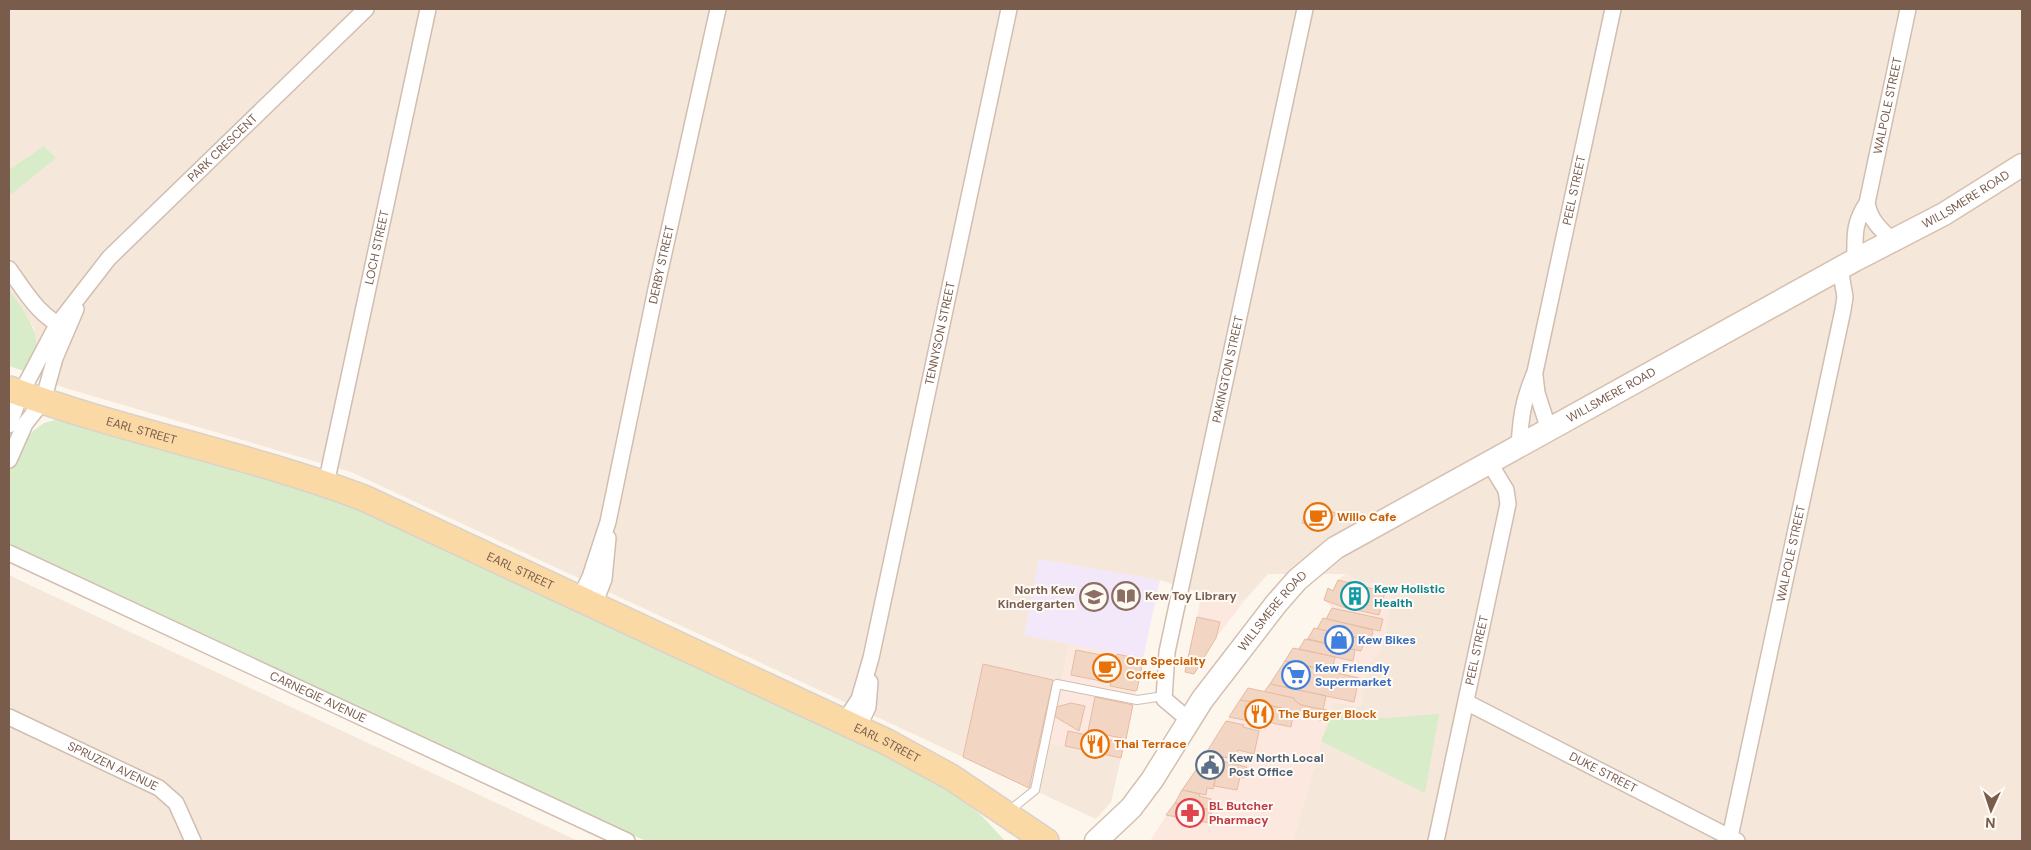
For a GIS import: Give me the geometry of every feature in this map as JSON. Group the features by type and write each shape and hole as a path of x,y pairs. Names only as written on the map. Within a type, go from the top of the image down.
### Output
{"main road":[{"name":"WILLSMERE ROAD","path":"1121,841 1132,822 1158,791 1199,726 1245,642 1297,580 1335,548 1848,264 1944,214 2022,165"},
{"name":"EARL STREET","path":"26,395 326,484 364,498 851,725 951,777 998,811 1046,841"},
{"name":"WILLSMERE ROAD","path":"1096,841 1131,808 1147,787 1202,700 1232,663"},
{"name":"EARL STREET","path":"998,811 1016,841"}],"street":[{"name":"PARK CRESCENT","path":"9,426 62,327 84,292 109,258 366,9"},
{"name":"LOCH STREET","path":"326,484 428,9"},
{"name":"DERBY STREET","path":"587,602 604,579 608,558 608,522 656,289 718,9"},
{"name":"TENNYSON STREET","path":"851,725 868,707 871,658 1009,9"},
{"name":"PAKINGTON STREET","path":"1164,696 1167,652 1305,9"},
{"name":"PEEL STREET","path":"1519,446 1524,398 1535,372 1613,9"},
{"name":"WALPOLE STREET","path":"1735,839 1843,310 1848,264 1858,218 1867,203 1908,9"},
{"path":"1867,203 1874,223 1893,241"},
{"path":"9,269 43,314 62,327"},
{"name":"PARK CRESCENT","path":"9,460 25,424 26,395 55,358 62,327"},
{"name":"PEEL STREET","path":"1535,372 1538,398 1549,430"},
{"name":"PEEL STREET","path":"1436,841 1508,504 1506,490 1489,462"},
{"name":"CARNEGIE AVENUE","path":"9,553 627,841"},
{"path":"1164,696 1167,703 1189,720"},
{"name":"DUKE STREET","path":"1466,702 1735,839"},
{"name":"SPRUZEN AVENUE","path":"9,717 159,788 176,803 193,841"}],"lane":[{"path":"998,811 1035,790 1057,684 1137,700 1164,696"}],"shaded area":[{"path":"9,9 2022,9 2022,841 1293,841 1332,702 1360,706 1369,663 1381,649 1394,588 1360,581 1345,574 1268,574 1244,601 1202,593 1160,580 1024,634 1069,644 1049,743 1121,758 1111,802 1096,819 351,472 62,387 24,371 29,366 34,328 9,290"},
{"name":"North Kew Kindergarten","path":"1039,559 1160,580 1143,659 1024,635"},
{"path":"1345,574 1360,581 1394,588 1381,650 1369,663 1360,706 1332,702 1293,841 1150,841 1248,688 1264,692 1293,648 1299,649 1314,628 1317,629 1326,619 1332,608 1324,600 1328,588 1334,590 1338,580"},
{"path":"9,575 34,587 578,841 9,841"},
{"path":"1202,593 1244,601 1216,638 1194,674 1185,672"},
{"path":"1069,644 1143,659 1121,758 1049,743"}],"green space":[{"path":"44,146 56,158 9,196 9,170"},
{"path":"9,290 28,319 36,341 36,351 32,362 24,371 9,366"},
{"path":"55,420 68,421 341,501 898,760 952,792 982,816 1005,841 646,841 9,543 9,472 25,441 33,431 44,423"},
{"path":"1333,713 1386,718 1439,714 1425,793 1321,741"}],"building":[{"path":"1308,507 1337,513 1322,527 1302,523"},
{"name":"Kew Holistic Health","path":"1338,580 1385,592 1379,615 1343,607 1324,600 1328,588 1333,591"},
{"path":"1332,608 1383,619 1380,631 1326,619"},
{"path":"1197,617 1220,622 1216,638 1194,674 1185,672"},
{"path":"1323,618 1373,630 1371,641 1317,629"},
{"name":"Kew Bikes","path":"1314,628 1371,641 1370,645 1364,643 1361,651 1308,639"},
{"path":"1305,639 1355,650 1353,661 1299,649"},
{"path":"1293,648 1335,657 1332,671 1285,661"},
{"name":"Ora Specialty Coffee","path":"1076,650 1116,658 1117,654 1140,659 1143,661 1137,690 1110,686 1111,683 1071,675"},
{"path":"1285,661 1359,678 1354,702 1270,684"},
{"path":"983,664 1053,680 1029,788 963,757"},
{"path":"1270,684 1326,696 1323,710 1301,705 1294,698 1264,692"},
{"path":"1248,688 1294,698 1301,705 1327,710 1325,721 1282,712 1282,708 1240,700"},
{"path":"1095,697 1133,705 1126,739 1088,731"},
{"name":"The Burger Block","path":"1240,700 1282,708 1282,712 1293,715 1291,727 1249,718 1249,721 1229,717"},
{"path":"1071,703 1085,706 1079,731 1054,716 1056,707"},
{"path":"1226,721 1259,731 1254,754 1238,750 1237,760 1206,753"},
{"name":"Thai Terrace","path":"1068,731 1124,743 1121,758 1065,746"},
{"path":"1204,757 1247,767 1244,778 1240,777 1237,790 1214,786 1216,774 1196,770"},
{"path":"1196,770 1216,774 1213,789 1207,788 1206,795 1182,790"},
{"path":"1182,790 1200,794 1199,796 1211,799 1209,810 1175,803"},
{"name":"BL Butcher Pharmacy","path":"1175,803 1212,810 1209,823 1166,815"}],"place":[{"name":"Willo Cafe","path":"1318,517"},
{"name":"Kew Toy Library","path":"1126,596"},
{"name":"Kew Holistic Health","path":"1355,596"},
{"name":"North Kew Kindergarten","path":"1094,597"},
{"name":"Kew Bikes","path":"1339,640"},
{"name":"Ora Specialty Coffee","path":"1107,668"},
{"name":"Kew Friendly Supermarket","path":"1296,675"},
{"name":"The Burger Block","path":"1259,714"},
{"name":"Thai Terrace","path":"1095,744"},
{"name":"Kew North Local Post Office","path":"1210,765"},
{"name":"BL Butcher Pharmacy","path":"1190,813"}]}
